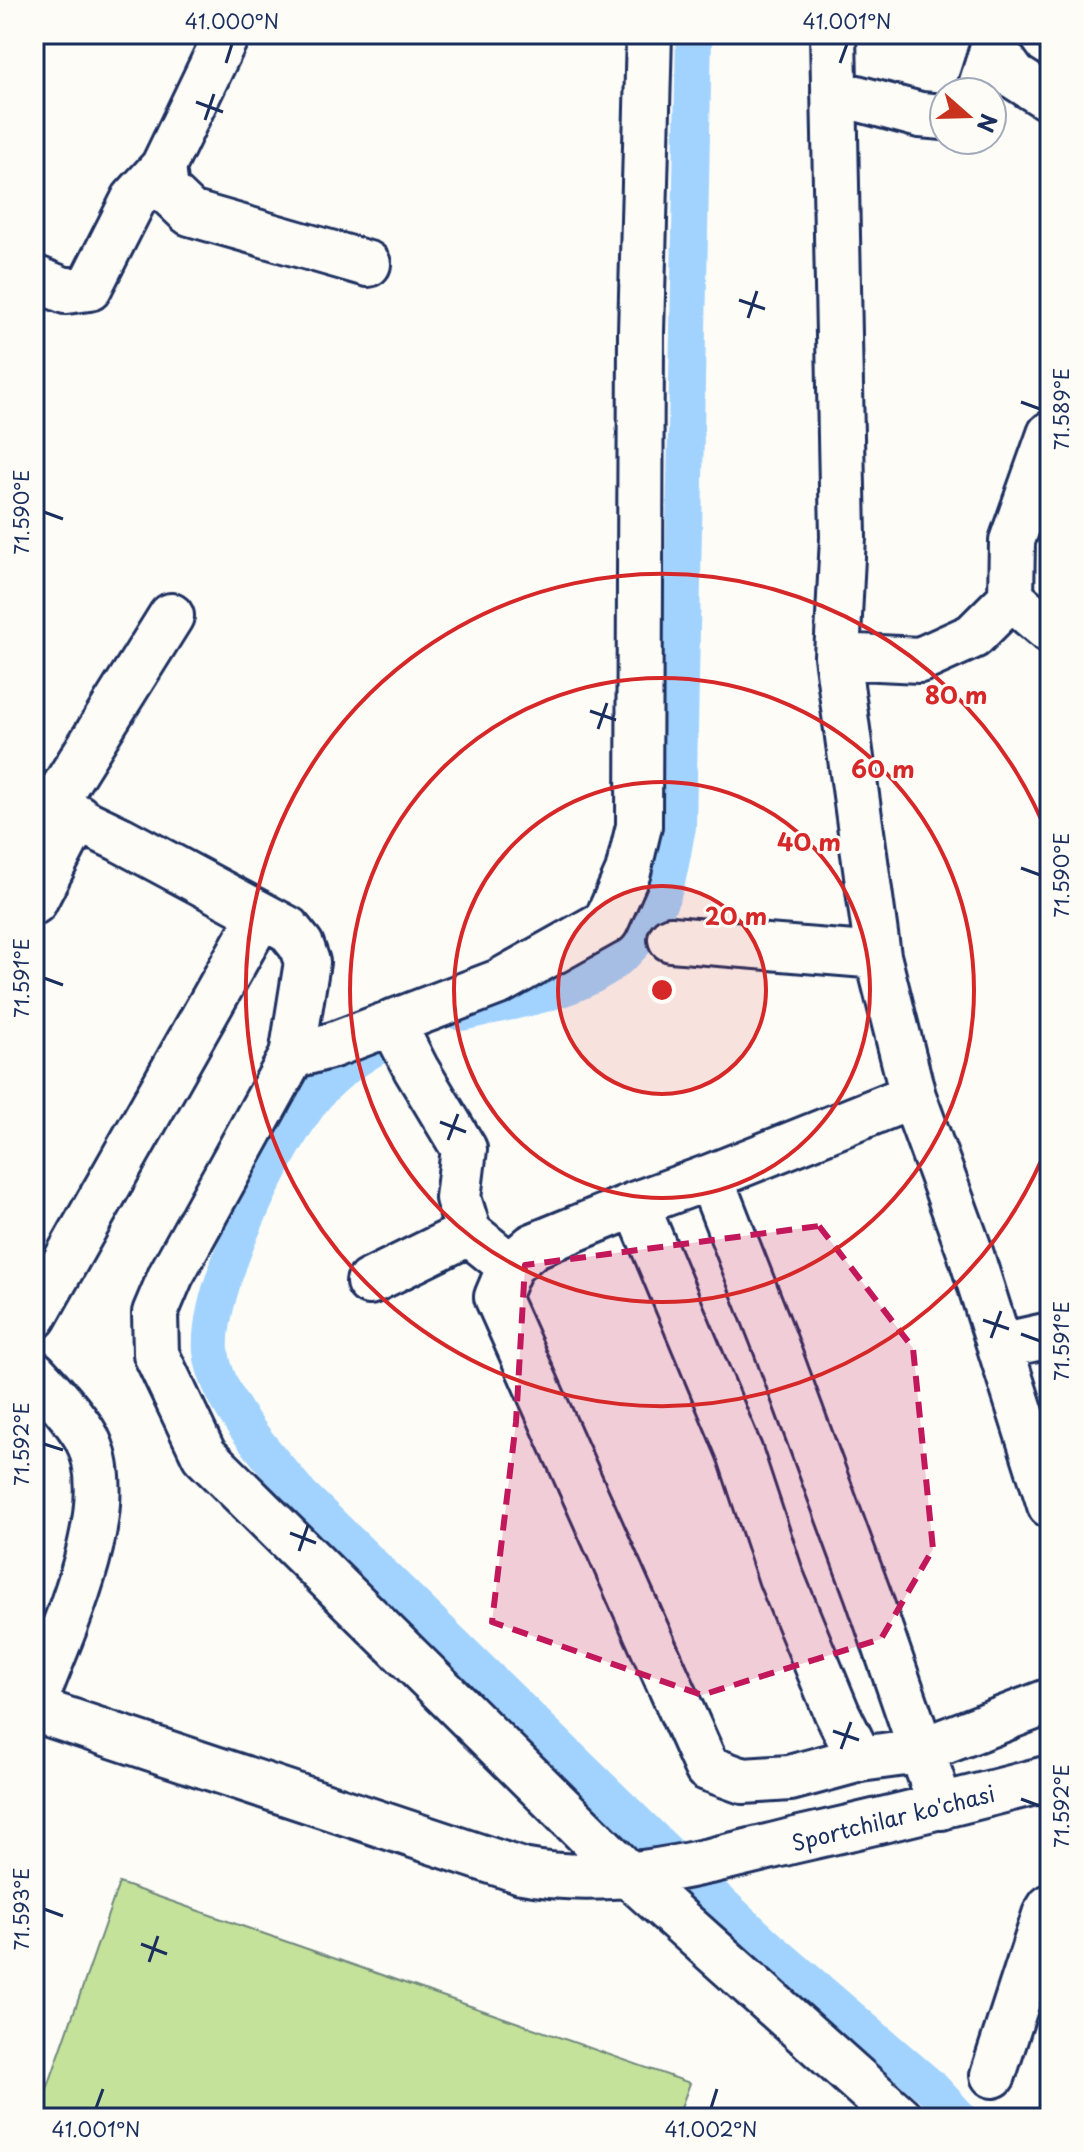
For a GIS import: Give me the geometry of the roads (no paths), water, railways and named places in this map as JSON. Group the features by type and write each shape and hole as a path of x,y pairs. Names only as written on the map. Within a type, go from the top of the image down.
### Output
{"street":[{"path":"34,278 66,291 89,288 134,199 163,167 227,34"},
{"path":"292,1056 333,1045 499,982 606,922 628,872 639,826 641,332 649,34"},
{"path":"833,34 843,537 837,656 878,956 913,1096 970,1252 1050,1505"},
{"path":"984,76 994,40"},
{"path":"994,40 1014,76 1050,99"},
{"path":"834,92 928,116"},
{"path":"163,167 166,190 190,213 368,264"},
{"path":"837,656 920,660 973,636 1011,598 1012,541 1050,434"},
{"path":"1011,598 1050,631"},
{"path":"34,902 55,807 171,616"},
{"path":"55,807 288,929 301,945 307,962 292,1056 171,1275 155,1313 156,1354 204,1455 900,2118"},
{"path":"34,1317 261,915"},
{"path":"671,939 878,956"},
{"path":"392,1022 464,1149 458,1198 469,1233 510,1266"},
{"path":"913,1096 533,1246 510,1266 497,1297 707,1768 743,1781 790,1778 860,1759 920,1751 1050,1701"},
{"path":"710,1177 868,1595 941,1807"},
{"path":"636,1204 740,1453 781,1577 837,1713 860,1759"},
{"path":"369,1282 469,1233"},
{"path":"1000,1346 1050,1335"},
{"path":"34,1373 85,1435 96,1466 98,1511 83,1570 34,1706"},
{"name":"Sportchilar ko'chasi","path":"34,1706 522,1871 579,1878 645,1874 941,1807 1050,1778"},
{"path":"993,2075 1050,1907"}],"waterway":[{"path":"461,1013 553,991 606,968 628,949 648,925 668,878 678,827 694,34"},
{"path":"394,1037 343,1069 324,1086 300,1118 264,1181 232,1256 212,1324 211,1351 223,1389 246,1428 301,1495 684,1869 768,1947 932,2088 960,2118"}]}
